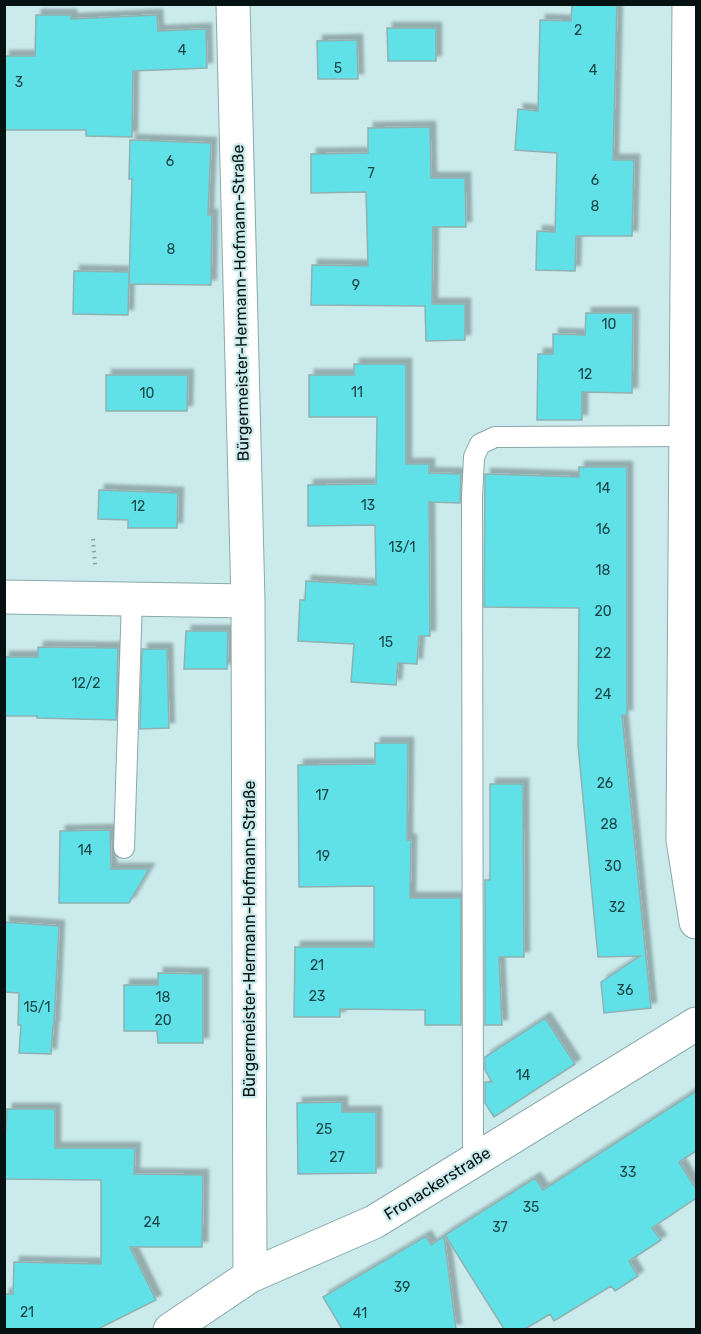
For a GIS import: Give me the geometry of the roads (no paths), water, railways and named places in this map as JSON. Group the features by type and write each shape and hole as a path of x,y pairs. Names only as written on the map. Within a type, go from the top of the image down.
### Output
{"street":[{"name":"Bürgermeister-Hermann-Hofmann-Straße","path":"233,4 248,601 250,1276"},
{"path":"689,4 683,840 696,922"},
{"path":"4,597 248,601"},
{"name":"Fronackerstraße","path":"170,1329 250,1276 374,1222 696,1024"}],"lane":[{"path":"472,1161 472,497 474,457 480,444 495,437 686,436"},
{"path":"124,848 132,599"}]}
